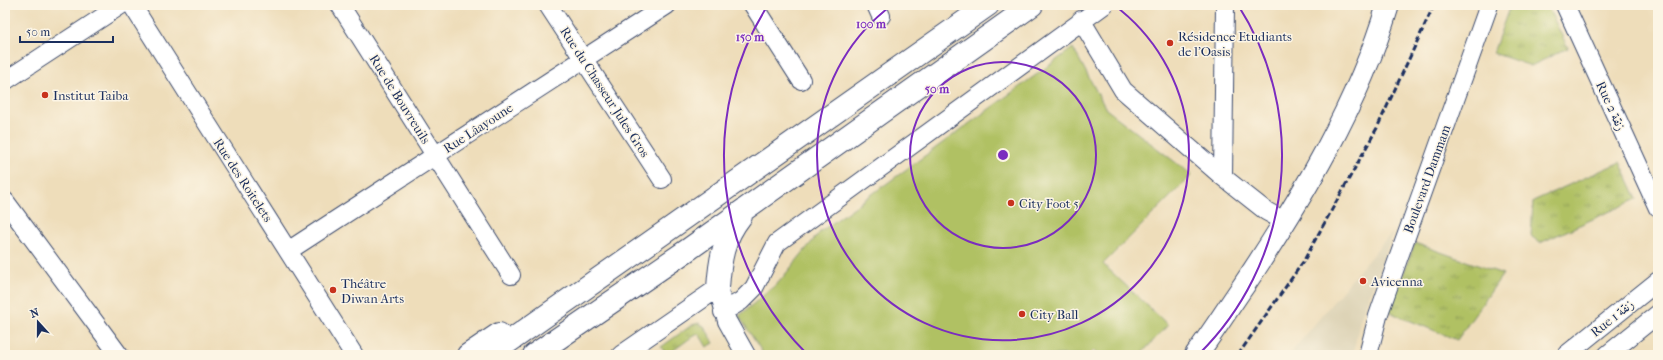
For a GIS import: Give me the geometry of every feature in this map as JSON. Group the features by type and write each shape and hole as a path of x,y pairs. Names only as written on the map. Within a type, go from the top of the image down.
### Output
{"main road":[{"path":"490,355 679,224 988,5"},
{"path":"534,355 749,206 1032,5"},
{"path":"1196,355 1286,222 1340,121 1375,44 1388,5"},
{"path":"718,288 720,260 730,229 749,206"},
{"path":"468,355 586,277 652,236 679,224"},
{"path":"689,248 706,255 712,265 718,288"}],"street":[{"path":"5,82 121,5"},
{"name":"Rue des Roitelets","path":"132,5 354,355"},
{"name":"Rue de Bouvreuils","path":"340,5 511,275"},
{"name":"Rue du Chasseur Jules Gros","path":"548,5 662,179"},
{"name":"Rue Lâayoune","path":"288,251 667,5"},
{"path":"753,5 801,80"},
{"path":"723,312 741,301 754,288 776,243 1104,5"},
{"path":"1222,177 1226,5"},
{"name":"Boulevard Dammam","path":"1368,355 1378,316 1489,5"},
{"name":"Rue 2 زنقة","path":"1565,5 1658,208"},
{"path":"1082,20 1124,90 1222,177 1266,211 1286,222"},
{"path":"5,201 119,355"},
{"name":"Rue 1 زنقة","path":"1566,355 1658,281"},
{"path":"621,355 718,288 723,312 746,355"},
{"name":"Rue 1 زنقة","path":"1608,355 1658,314"}],"shaded area":[{"name":"Avicenna","path":"1393,233 1360,320 1353,355 1289,355 1383,242"}],"green space":[{"path":"1510,5 1547,5 1568,48 1531,66 1493,53"},
{"name":"City Foot 5","path":"1073,48 1106,109 1192,175 1103,264 1168,325 1140,355 1099,355 1094,350 1089,355 764,355 739,316 779,282 820,232"},
{"path":"1620,162 1637,199 1540,243 1531,236 1533,201"},
{"path":"1415,243 1503,274 1457,340 1389,312"},
{"path":"699,323 704,326 714,343 707,347 699,334 696,334 667,355 661,347 692,325"}],"railway":[{"path":"1238,355 1303,262 1377,128 1434,5"}],"place":[{"name":"Résidence Etudiants de l'Oasis","path":"1170,43"},
{"name":"Institut Taiba","path":"45,95"},
{"name":"City Foot 5","path":"1011,203"},
{"name":"Avicenna","path":"1363,281"},
{"name":"Théâtre Diwan Arts","path":"333,290"},
{"name":"City Ball","path":"1022,314"}]}
